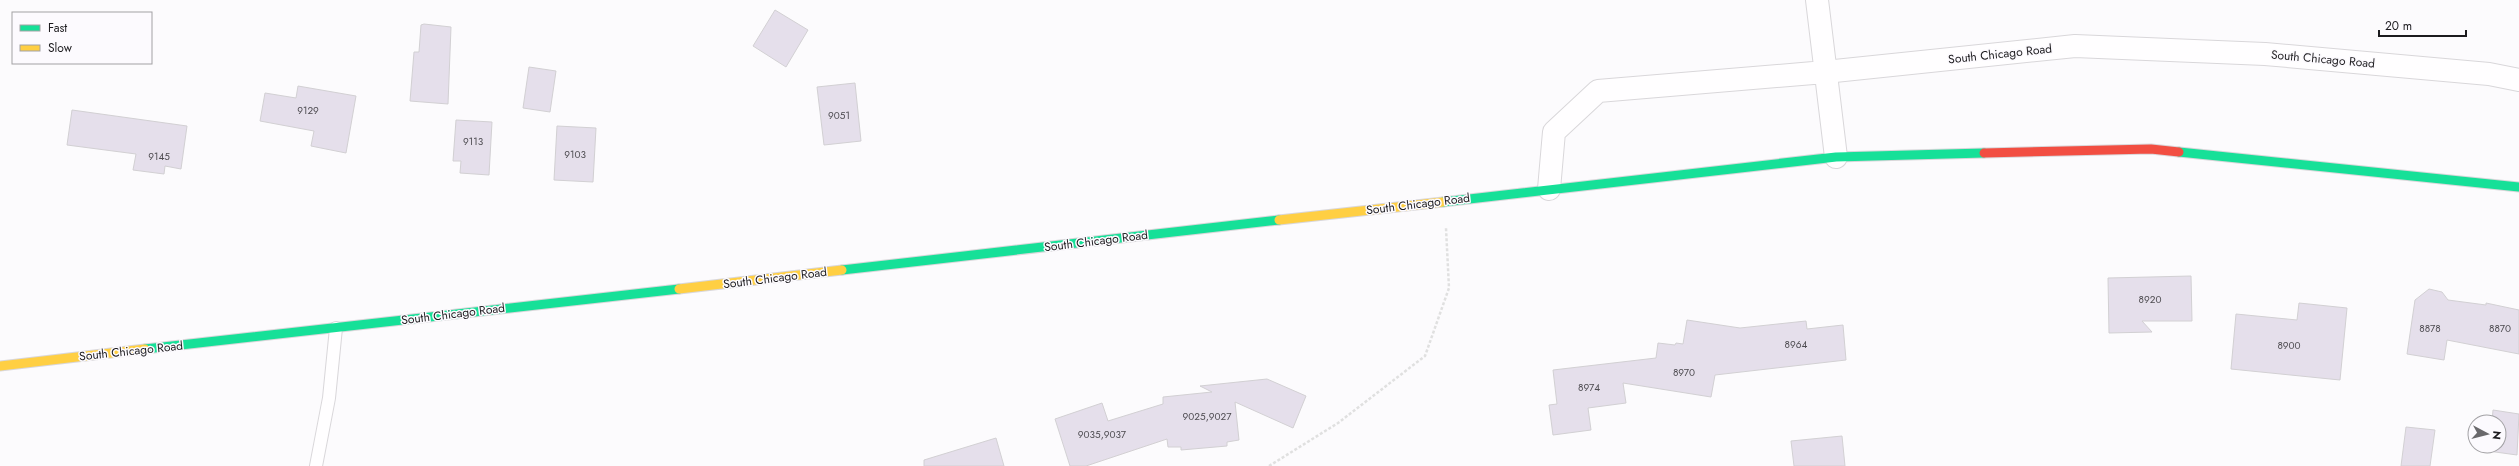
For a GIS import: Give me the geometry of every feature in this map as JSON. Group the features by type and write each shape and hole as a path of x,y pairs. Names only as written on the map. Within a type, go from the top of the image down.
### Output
{"main road":[{"name":"South Chicago Road","path":"0,366 1836,156 2151,149 2519,188"}],"street":[{"path":"1817,0 1836,156"},
{"name":"South Chicago Road","path":"1549,189 1554,132 1598,91 1825,72 2075,46 2265,54 2489,74 2519,80"}],"lane":[{"path":"316,466 329,398 336,328"}],"path":[{"path":"1269,466 1338,423 1425,356 1449,288 1445,201"}],"building":[{"path":"775,10 808,30 786,67 753,46"},
{"path":"421,25 451,27 448,104 410,101 414,52 419,52"},
{"path":"529,67 556,71 550,112 523,108"},
{"path":"855,83 861,141 824,145 817,87"},
{"path":"298,86 356,96 346,153 311,146 314,131 260,121 265,93 296,98"},
{"path":"72,110 187,126 181,169 165,166 164,174 133,170 136,154 67,145"},
{"path":"456,120 492,122 489,175 460,173 461,161 453,161"},
{"path":"557,126 596,128 593,182 554,180"},
{"path":"2191,276 2192,321 2142,321 2152,332 2109,333 2108,278"},
{"path":"2429,289 2442,292 2448,300 2486,305 2486,303 2519,310 2519,354 2447,340 2444,360 2407,354 2415,300"},
{"path":"2299,303 2347,308 2340,380 2231,369 2236,314 2297,320"},
{"path":"1687,320 1740,328 1806,321 1807,329 1843,325 1846,360 1715,375 1711,397 1623,383 1626,403 1588,408 1591,430 1553,435 1549,405 1557,404 1553,370 1656,358 1658,343 1675,345 1676,343 1683,344"},
{"path":"1267,379 1306,396 1293,428 1235,402 1239,440 1227,442 1227,446 1181,450 1181,447 1168,447 1167,439 1086,466 1070,466 1055,419 1102,403 1108,421 1163,404 1163,397 1212,392 1200,386"},
{"path":"2493,410 2519,414 2517,455 2507,454 2507,414 2493,414"},
{"path":"2406,427 2435,430 2430,466 2401,466"},
{"path":"1842,436 1845,466 1794,466 1791,441"},
{"path":"996,438 1004,466 924,466 924,460"}],"traffic: fast":[{"path":"2179,152 2519,187"},
{"path":"1443,202 1836,157 1984,153"},
{"path":"842,270 1279,220"},
{"path":"145,349 679,289"}],"traffic: slow":[{"path":"1279,220 1443,202"},
{"path":"679,289 842,270"},
{"path":"0,366 145,349"}],"traffic: jam":[{"path":"1984,153 2151,149 2179,152"}]}
